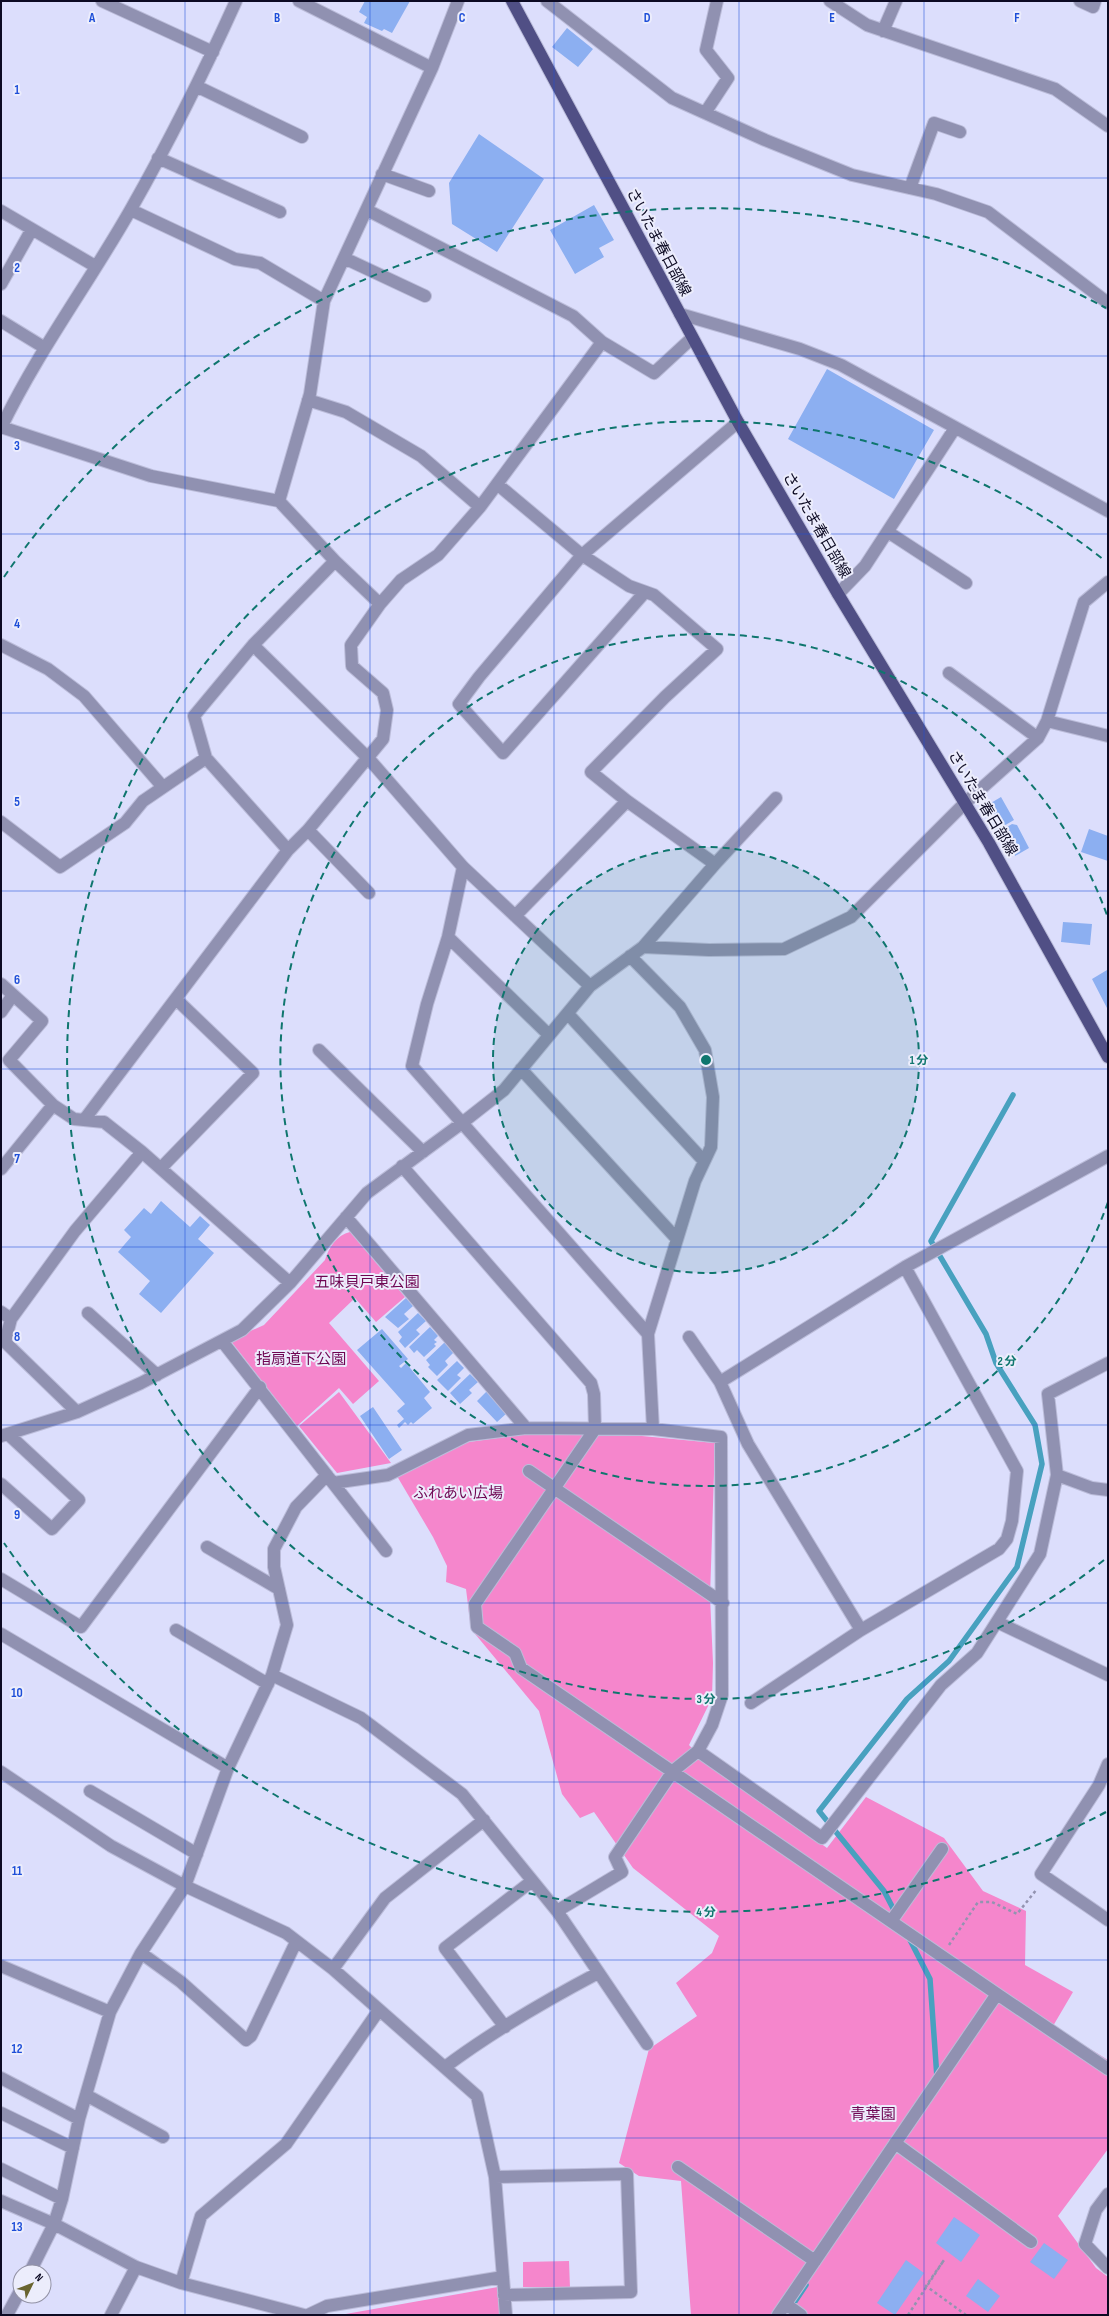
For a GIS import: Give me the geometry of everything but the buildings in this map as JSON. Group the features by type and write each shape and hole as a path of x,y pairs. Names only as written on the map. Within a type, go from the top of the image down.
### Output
{"main road":[{"name":"さいたま春日部線","path":"512,1 738,422 838,594 965,803 1108,1057"}],"street":[{"path":"102,1 213,52"},
{"path":"236,1 196,86 131,210 45,348 1,428 151,476 279,502 335,561 380,604"},
{"path":"299,1 432,68"},
{"path":"279,502 308,400 324,301 432,68 458,1"},
{"path":"547,1 672,98 765,140 852,175 936,194 988,212 1108,303"},
{"path":"705,113 728,78 706,50 717,1"},
{"path":"830,1 867,26 1055,89 1108,126"},
{"path":"883,31 896,1"},
{"path":"1080,1 1093,6 1095,1"},
{"path":"196,86 302,137"},
{"path":"910,188 934,123 960,132"},
{"path":"158,158 280,212"},
{"path":"382,174 429,192"},
{"path":"131,210 235,259 260,263 324,301"},
{"path":"367,210 573,316 602,342 654,373 692,338"},
{"path":"1,211 95,266"},
{"path":"1,284 32,229"},
{"path":"344,258 425,296"},
{"path":"680,314 800,349 842,365 955,428 1108,510"},
{"path":"1,321 45,348"},
{"path":"84,1120 288,850 308,830 384,739 387,710 383,693 352,666 351,646 380,604 401,580 438,556 480,507 602,342"},
{"path":"308,400 346,412 421,456 480,507"},
{"path":"645,592 503,753 459,704 479,677 582,555 738,422"},
{"path":"838,594 865,566 955,428"},
{"path":"497,484 582,555 630,586 654,595 717,648 665,697 591,772 627,801 715,864"},
{"path":"888,532 966,583"},
{"path":"288,850 206,758 194,716 253,645 335,561"},
{"path":"643,947 709,950 784,949 851,917 965,803 1038,738 1047,720 1084,602 1108,582"},
{"path":"1,645 48,669 84,696 162,786"},
{"path":"253,645 368,759 463,867 590,986"},
{"path":"949,673 1038,738"},
{"path":"1047,720 1108,736"},
{"path":"1,822 60,868 125,823 143,801 162,786 206,758"},
{"path":"5,1435 77,1412 157,1375 242,1330 290,1283 367,1193 504,1090 590,986 643,947 715,864 776,798"},
{"path":"515,916 627,801"},
{"path":"308,830 368,893"},
{"path":"463,867 448,937 427,1004 412,1066 648,1334"},
{"path":"448,937 549,1035"},
{"path":"630,956 680,1007 705,1050 713,1097 711,1148 704,1160 676,1238 648,1334 653,1429"},
{"path":"1,984 42,1020 9,1060 53,1105 74,1119 104,1122 142,1152 290,1283"},
{"path":"1,1012 13,995"},
{"path":"161,1168 253,1073 176,999"},
{"path":"568,1014 704,1160"},
{"path":"319,1050 423,1152"},
{"path":"521,1069 676,1238"},
{"path":"1,1169 53,1105"},
{"path":"77,1412 5,1342 11,1319 75,1231 142,1152"},
{"path":"720,1382 905,1267 1108,1156"},
{"path":"402,1166 591,1383 594,1394 595,1429 474,1604 477,1627 514,1653 521,1668 1108,2069"},
{"path":"346,1217 526,1428"},
{"path":"751,1703 861,1630 999,1549 1007,1540 1012,1521 1017,1471 905,1267"},
{"path":"1,1312 11,1319"},
{"path":"88,1313 157,1375"},
{"path":"689,1337 720,1382 748,1444 861,1630"},
{"path":"222,1341 260,1387 386,1551"},
{"path":"698,1751 822,1838 941,1685 977,1653 1040,1554 1057,1475 1048,1394 1108,1363"},
{"path":"1,1578 81,1627 260,1387"},
{"path":"34,2264 54,2224 62,2198 79,2119 110,2012 141,1953 185,1886 228,1768 270,1679 288,1625 274,1567 274,1549 296,1507 330,1479 388,1475 468,1435 526,1428 653,1429 721,1437 723,1603 722,1695 712,1725 698,1751 673,1771 615,1857 622,1872 556,1911"},
{"path":"1,1484 52,1529 79,1500 5,1435"},
{"path":"529,1471 723,1603"},
{"path":"1057,1475 1092,1488 1108,1490"},
{"path":"207,1547 279,1589"},
{"path":"997,1622 1108,1675"},
{"path":"176,1630 270,1679 360,1718 462,1794 556,1911 648,2044"},
{"path":"1,1634 228,1768"},
{"path":"1108,1764 1104,1788 1041,1874 1108,1920"},
{"path":"1,1772 111,1846 185,1886 286,1933 333,1969 477,2096 495,2177 506,2315"},
{"path":"90,1791 197,1854"},
{"path":"333,1969 385,1898 484,1820"},
{"path":"892,1920 942,1848"},
{"path":"505,2027 445,1948 532,1881"},
{"path":"141,1953 182,1982 246,2040 251,2036 296,1942"},
{"path":"1,1966 110,2012"},
{"path":"445,2067 471,2048 533,2008 598,1973"},
{"path":"778,2315 997,1994"},
{"path":"181,2283 201,2216 286,2144 380,2010"},
{"path":"1,2078 79,2119"},
{"path":"86,2094 163,2137"},
{"path":"1,2113 73,2148"},
{"path":"895,2143 1031,2242"},
{"path":"678,2168 815,2261"},
{"path":"1,2169 62,2198"},
{"path":"495,2177 628,2174 631,2292 504,2295"},
{"path":"1108,2194 1096,2210 1085,2244 1108,2268"},
{"path":"1,2201 54,2224 136,2267 181,2283 309,2315 327,2306 503,2277"},
{"path":"110,2315 136,2267"},
{"path":"6,2310 12,2302"},
{"path":"786,2304 801,2315"}],"path":[{"path":"942,1956 978,1902 992,1902 1017,1914 1046,1877"},
{"path":"908,2315 944,2260 926,2286 966,2315"}],"green space":[{"name":"指扇道下公園","path":"350,1232 405,1297 376,1322 355,1298 329,1323 379,1381 353,1404 339,1388 297,1426 230,1340 264,1325 325,1260 334,1242 341,1236"},
{"path":"339,1392 391,1463 337,1473 299,1426"},
{"name":"青葉園","path":"525,1434 621,1434 715,1443 710,1597 713,1663 712,1698 689,1745 701,1758 827,1848 866,1797 944,1838 983,1891 1026,1911 1025,1965 1073,1992 1053,2026 1108,2060 1108,2149 1058,2216 1096,2268 1108,2277 1108,2315 691,2315 681,2181 639,2176 619,2163 649,2049 697,2016 676,1983 712,1953 719,1936 633,1868 594,1812 580,1818 562,1794 539,1711 471,1629 466,1589 446,1582 447,1566 433,1537 394,1471 469,1442"},
{"path":"569,2261 570,2288 523,2287 523,2262"},
{"path":"498,2287 501,2315 340,2315"}],"waterway":[{"path":"896,1914 884,1891 819,1811 907,1699 949,1661 1017,1567 1042,1464 1035,1425 996,1363 986,1334 931,1241 1013,1095"},
{"path":"908,1936 930,1979 937,2078"},
{"path":"786,2315 806,2285"}],"park label":[{"name":"五味貝戸東公園","path":"367,1282"},
{"name":"ふれあい広場","path":"458,1493"}]}
